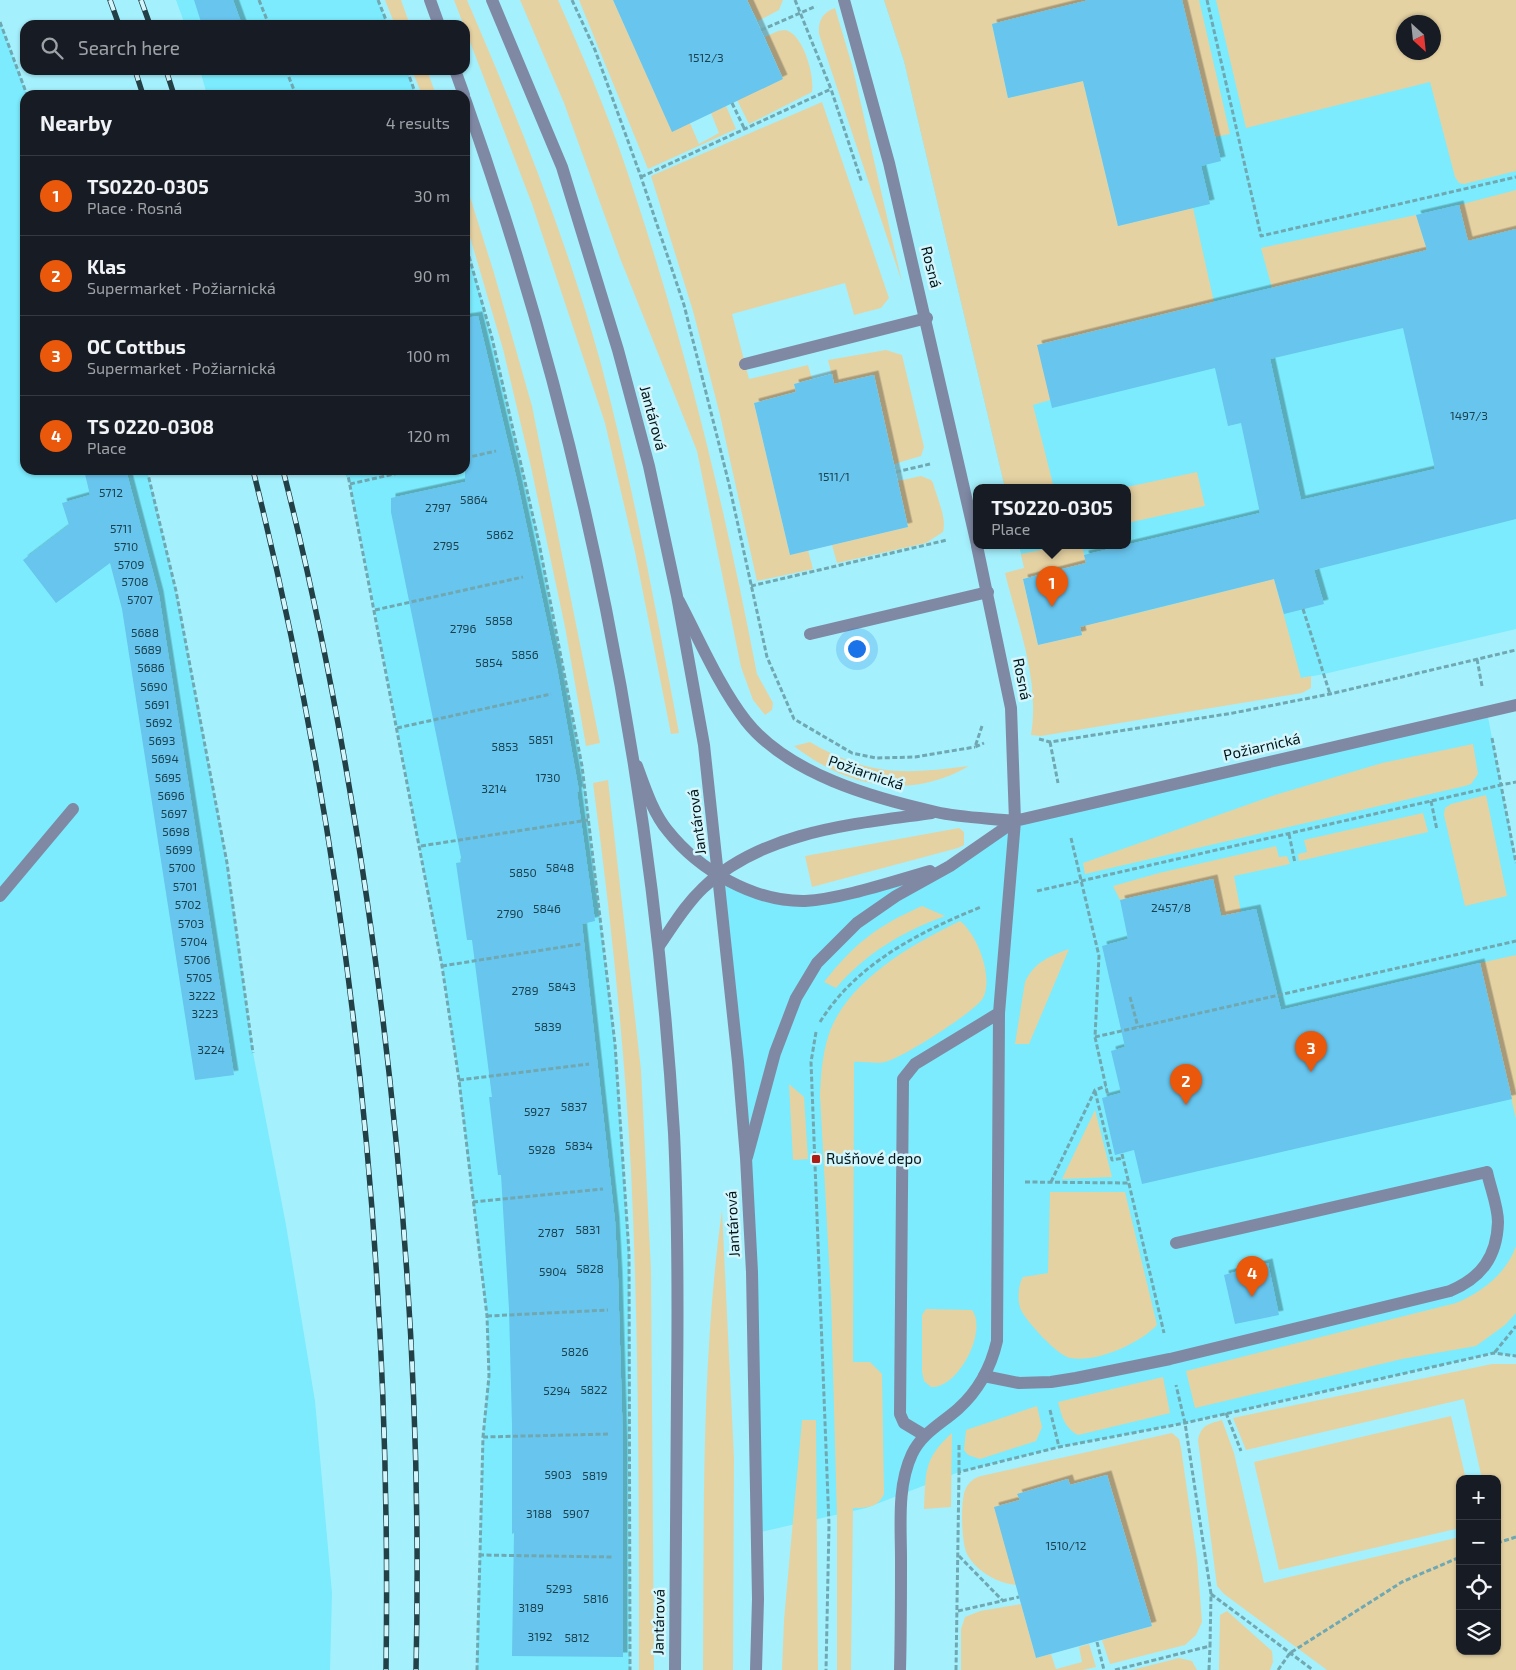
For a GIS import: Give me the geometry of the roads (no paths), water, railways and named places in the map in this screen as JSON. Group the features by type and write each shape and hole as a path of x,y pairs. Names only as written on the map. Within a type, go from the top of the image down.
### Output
{"street":[{"path":"430,0 437,20"},
{"name":"Jantárová","path":"492,0 562,167 618,350 649,466 677,596 704,745 719,875 746,1158 752,1272 758,1599 756,1670"},
{"name":"Rosná","path":"844,0 871,92 927,318 973,527"},
{"path":"457,75 462,90"},
{"name":"Jantárová","path":"470,113 498,191 554,379 605,605 633,757 659,946 674,1135 678,1287 675,1670"},
{"path":"745,364 927,318"},
{"name":"Rosná","path":"924,1435 958,1409 984,1376 993,1358 997,1341 999,1013 1015,821 1011,708 978,549"},
{"path":"810,634 988,592"},
{"name":"Požiarnická","path":"677,596 736,706 759,735 781,753 824,778 870,794 937,812 1015,821 1516,705"},
{"name":"Požiarnická","path":"633,757 646,791 667,830 682,847 719,875 749,891 777,899 806,901 856,891 950,866"},
{"path":"0,896 73,809"},
{"path":"659,946 690,902 719,875 749,855 795,838 868,822 937,812"},
{"name":"Požiarnická","path":"746,1158 774,1052 796,998 817,963 857,923 896,896 950,866 1015,821"},
{"path":"900,1670 901,1508 906,1471 912,1454 924,1435 904,1423 900,1414 903,1079 915,1064 999,1013"},
{"path":"984,1376 1019,1383 1043,1382 1170,1359 1450,1290 1465,1284 1480,1274 1489,1258 1498,1220 1487,1172 1176,1243"}],"railway":[{"path":"110,0 117,20"},
{"path":"141,0 148,20"},
{"path":"137,75 141,90"},
{"path":"168,75 172,90"},
{"path":"254,475 287,617 316,766 340,915 359,1066 372,1216 382,1367 386,1519 386,1670"},
{"path":"284,475 320,630 341,738 367,900 391,1092 408,1284 413,1381 416,1477 416,1670"}],"place":[{"name":"TS0220-0305","path":"1052,607"},
{"name":"OC Cottbus","path":"1311,1072"},
{"name":"Klas","path":"1186,1105"},
{"name":"Rušňové depo","path":"816,1159"},
{"name":"TS 0220-0308","path":"1252,1297"}]}
